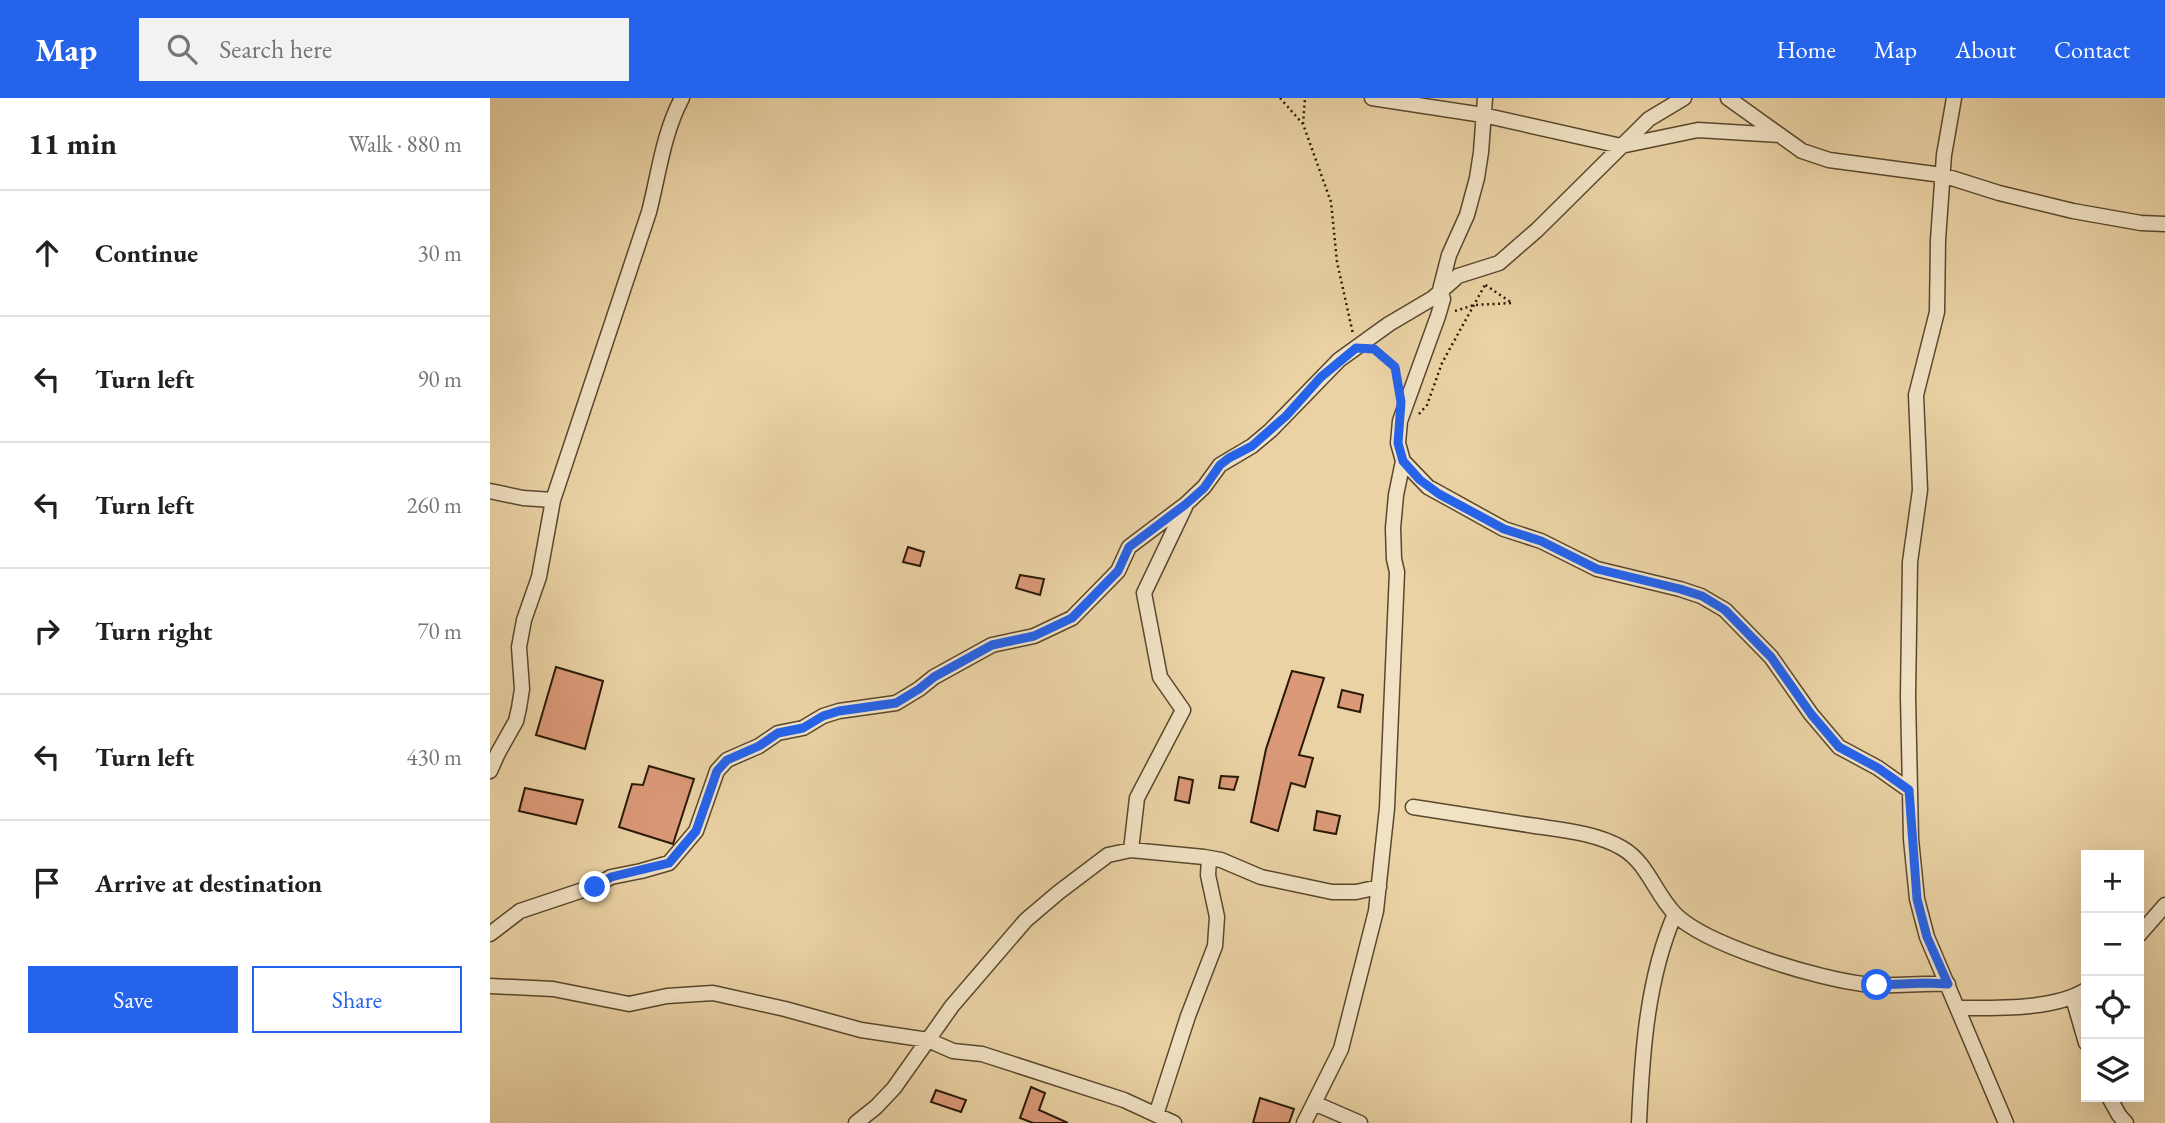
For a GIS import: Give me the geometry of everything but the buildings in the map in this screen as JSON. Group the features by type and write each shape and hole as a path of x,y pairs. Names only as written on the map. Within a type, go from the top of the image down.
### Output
{"street":[{"path":"490,771 516,721 522,690 519,647 524,620 539,576 553,499 649,212 664,141 682,98"},
{"path":"1373,98 1483,114 1621,146 1698,130 1780,135"},
{"path":"1485,98 1482,152 1477,177 1467,215 1449,255 1440,290 1443,299 1438,316 1400,421 1398,443 1403,461 1420,480 1439,494 1504,529 1541,541 1597,569 1702,596 1725,610 1771,657 1811,714 1839,747 1878,768 1909,790"},
{"path":"490,934 520,911 595,887 611,877 669,863 696,831 717,771 727,760 759,746 778,733 803,728 823,716 839,711 896,703 934,677 992,645 1034,636 1072,618 1118,571 1129,547 1204,488 1220,465 1252,446 1286,416 1321,377 1356,348 1406,313 1433,298 1458,276 1499,263 1537,230 1649,119 1684,98"},
{"path":"1728,98 1802,151 1829,160 1942,175 2073,211 2141,223 2165,224"},
{"path":"1954,98 1942,175 1937,312 1916,395 1920,490 1910,562 1909,790 1917,899 1927,937 2006,1123"},
{"path":"1304,1123 1341,1049 1373,923 1379,887 1387,808 1397,594 1393,528 1403,461"},
{"path":"490,491 523,498 553,499"},
{"path":"1131,850 1137,798 1183,710 1160,677 1144,593 1186,504"},
{"path":"1413,807 1587,834 1623,848 1642,865 1675,914 1733,948 1845,982 1877,985 1948,984"},
{"path":"856,1123 894,1088 952,1006 1026,920 1108,855 1131,850 1209,858 1221,860 1261,877 1332,892 1356,892 1379,887"},
{"path":"1156,1115 1188,1016 1215,946 1217,917 1208,875 1209,858"},
{"path":"2144,929 2165,905"},
{"path":"1639,1123 1641,1076 1649,1012 1658,965 1675,914"},
{"path":"490,986 553,989 629,1004 667,996 713,993 861,1030 928,1040 953,1051 982,1054 1092,1089 1174,1123"},
{"path":"1958,1008 2014,1009 2073,998 2081,993"},
{"path":"2073,998 2085,1039"},
{"path":"2112,1102 2126,1123"},
{"path":"1314,1103 1360,1123"}],"path":[{"path":"1280,98 1303,124 1331,202 1337,262 1356,348 1374,349 1395,367 1399,390"},
{"path":"1303,124 1304,98"},
{"path":"1442,363 1499,263"},
{"path":"1438,316 1474,305 1512,303 1468,272"}],"route":[{"path":"595,887 611,877 669,863 696,831 717,771 727,760 759,746 778,733 803,728 823,716 839,711 896,703 942,672 992,645 1034,636 1054,629 1072,618 1118,571 1129,547 1204,488 1220,465 1252,446 1339,360 1356,348 1374,349 1395,367 1401,402 1398,443 1403,461 1420,480 1439,494 1504,529 1541,541 1597,569 1702,596 1725,610 1771,657 1811,714 1839,747 1878,768 1909,790 1917,899 1927,937 1948,984 1877,985"}]}
